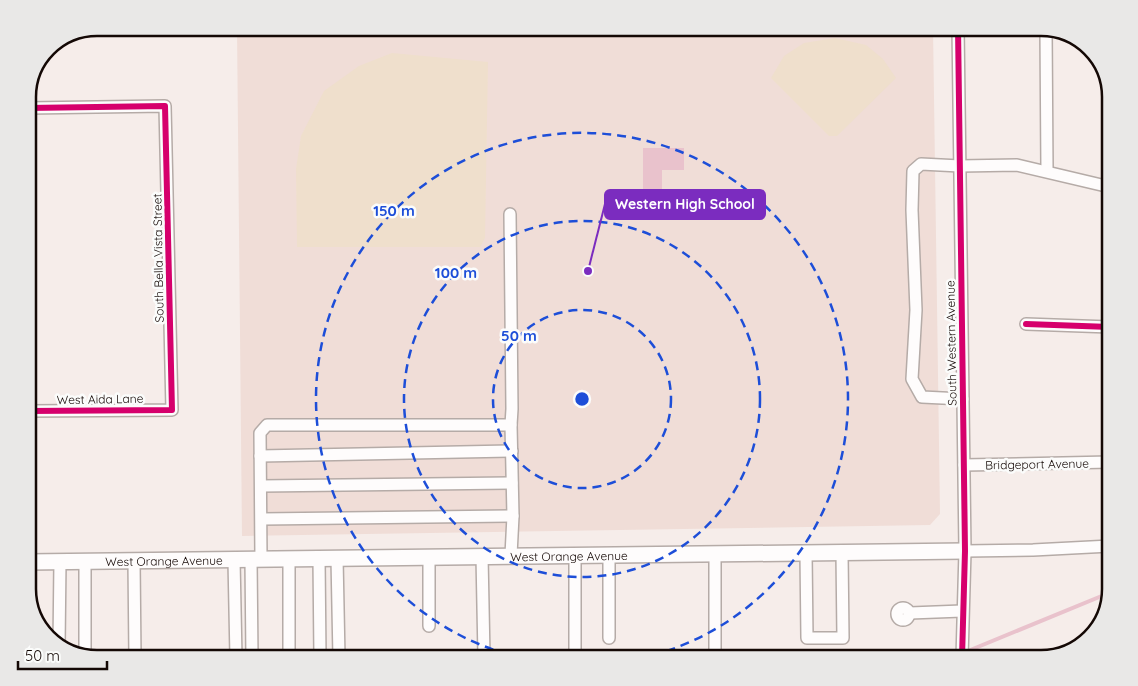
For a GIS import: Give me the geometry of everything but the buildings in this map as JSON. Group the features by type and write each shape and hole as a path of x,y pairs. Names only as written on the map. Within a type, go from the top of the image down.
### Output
{"main road":[{"name":"West Orange Avenue","path":"36,562 965,551"}],"street":[{"name":"South Western Avenue","path":"958,36 965,551 962,650"},
{"path":"1046,37 1047,171"},
{"name":"South Bella Vista Street","path":"36,108 165,106 172,410"},
{"path":"963,399 922,397 912,379 916,310 912,210 913,171 921,164 960,166 1016,164 1102,185"},
{"path":"510,214 511,556"},
{"path":"1026,324 1102,327"},
{"name":"West Aida Lane","path":"36,411 172,410"},
{"path":"252,650 256,560 262,519 260,433 268,425 511,425"},
{"path":"260,456 512,451"},
{"name":"Bridgeport Avenue","path":"964,465 1102,462"},
{"path":"261,486 512,483"},
{"path":"262,519 512,516"},
{"name":"West Orange Avenue","path":"965,551 1102,546"},
{"path":"806,553 807,638 843,638 842,552"},
{"path":"715,554 715,650"},
{"path":"575,555 575,650"},
{"path":"608,555 609,638"},
{"path":"429,556 429,626"},
{"path":"482,556 484,650"},
{"path":"319,558 320,650"},
{"path":"337,558 338,650"},
{"path":"289,559 289,650"},
{"path":"234,560 236,650"},
{"path":"60,561 60,637"},
{"path":"85,561 86,648"},
{"path":"134,561 135,650"},
{"path":"910,613 962,611"}],"shaded area":[{"path":"237,36 933,36 940,514 930,525 242,536"},
{"path":"835,38 866,45 883,59 896,78 837,136 829,136 771,78 784,56 804,43"},
{"path":"392,53 488,62 485,238 480,247 297,247 296,169 301,136 324,91 359,66"},
{"path":"643,148 684,148 684,170 662,170 662,192 643,192"}],"waterway":[{"path":"970,650 1101,596"}],"cycle path":[{"path":"958,36 965,551 962,650"},
{"path":"36,108 165,106 172,410 36,411"},
{"path":"1026,324 1102,327"}],"place":[{"name":"Western High School","path":"588,271"}]}
